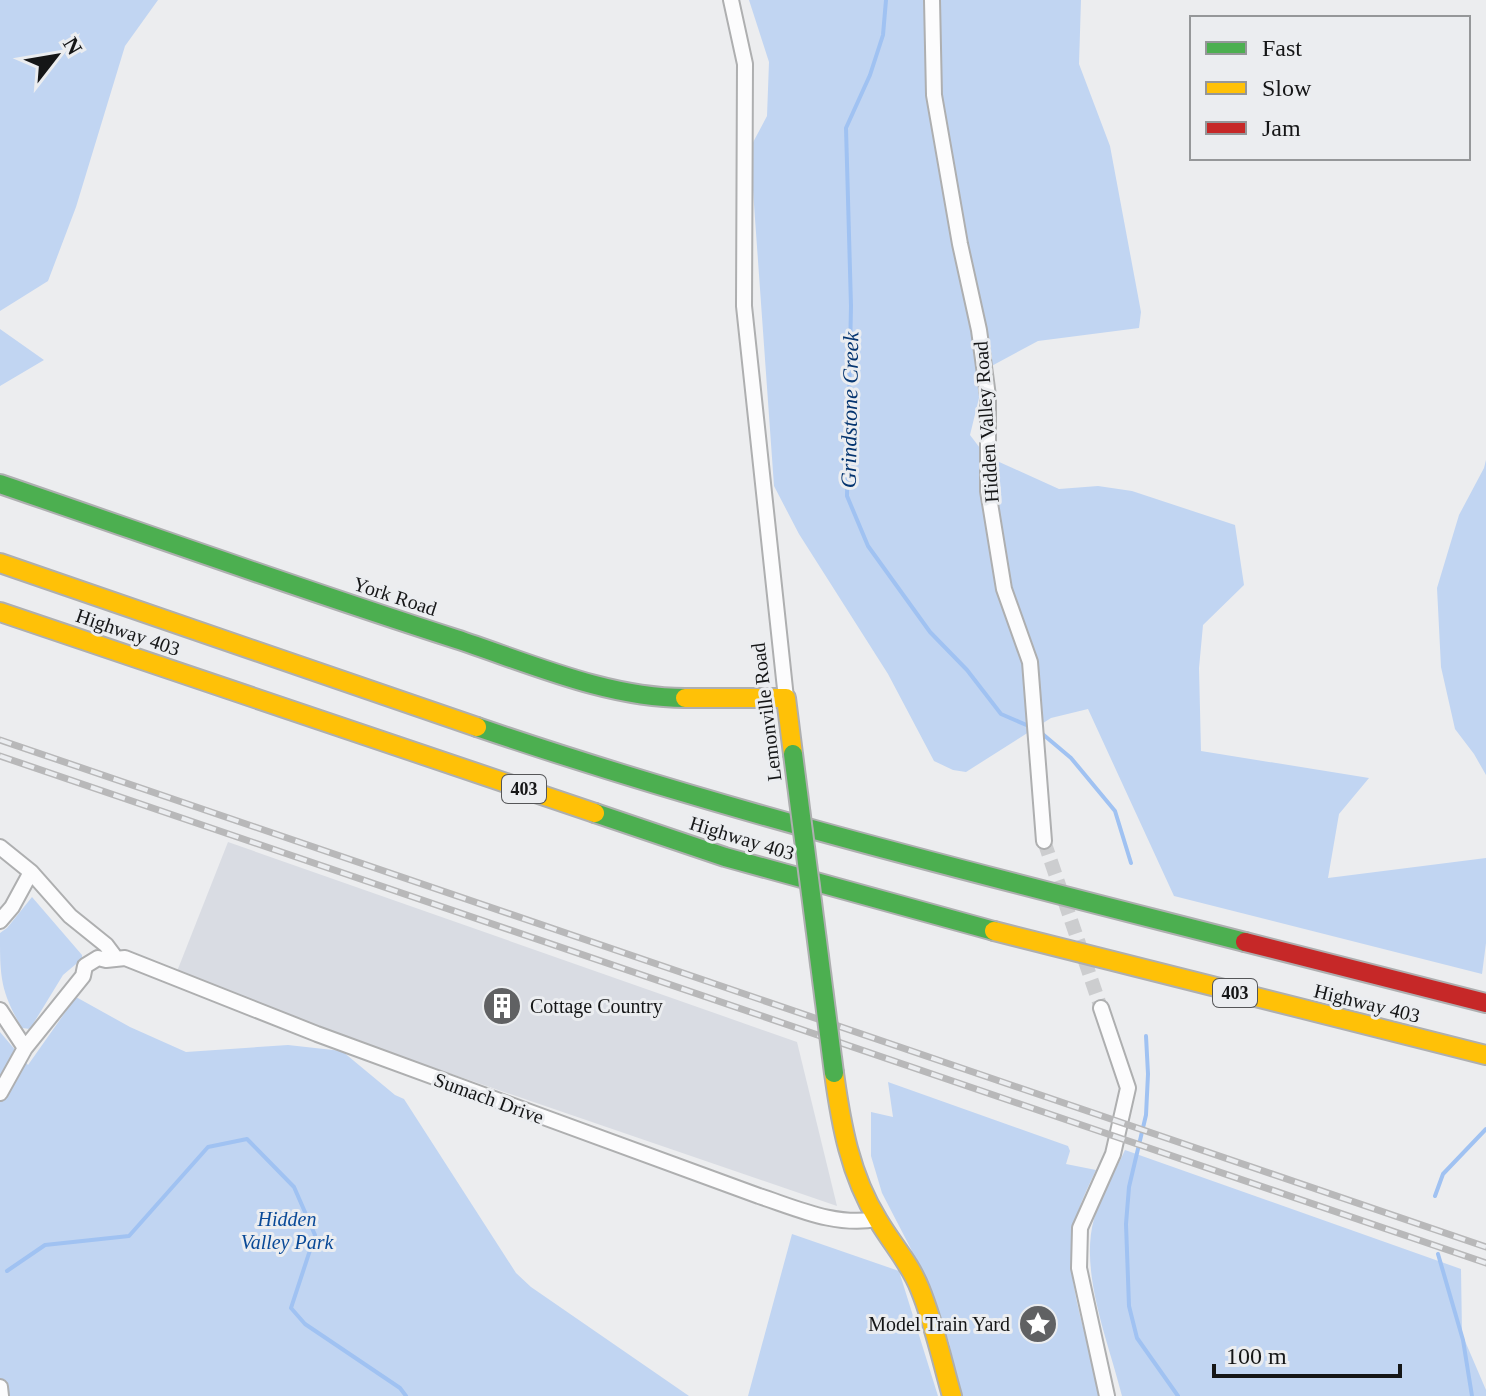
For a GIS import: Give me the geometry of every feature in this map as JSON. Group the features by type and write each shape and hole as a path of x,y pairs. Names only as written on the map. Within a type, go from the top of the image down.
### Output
{"main road":[{"name":"York Road","path":"0,484 360,608 584,681 635,694 675,698 786,698"},
{"name":"Highway 403","path":"0,563 589,765 735,809 887,851 1410,984 1486,1000"},
{"name":"Highway 403","path":"0,612 725,857 1055,948 1486,1055"},
{"name":"Lemonville Road","path":"786,698 842,1128 853,1167 877,1219 908,1263 921,1291 952,1396"}],"street":[{"name":"Lemonville Road","path":"731,0 745,64 744,306 786,698"},
{"name":"Hidden Valley Road","path":"932,0 934,95 960,244 979,330 988,396 988,491 1004,589 1030,662 1044,841"},
{"path":"0,847 31,872 70,916 76,929 110,959"},
{"path":"0,921 12,907 31,872"},
{"path":"0,1093 25,1048 83,976 85,966 98,958 110,959"},
{"name":"Sumach Drive","path":"110,959 125,958 317,1034 759,1196 825,1218 877,1219"},
{"path":"1101,1008 1128,1088 1113,1154 1080,1228 1079,1268 1107,1396"},
{"path":"0,1010 25,1048"},
{"path":"0,1387 1,1396"}],"shaded area":[{"path":"228,842 797,1042 837,1206 174,979"}],"green space":[{"path":"0,0 158,0 125,46 76,207 48,281 0,311"},
{"path":"749,0 1081,0 1079,64 1110,146 1141,312 1139,328 1038,341 986,369 970,435 986,456 1059,489 1098,486 1132,491 1235,525 1244,585 1203,625 1199,668 1201,751 1369,778 1339,814 1328,878 1486,858 1486,943 1482,974 1174,896 1088,709 1051,718 966,772 934,761 888,674 799,534 774,486 750,148 767,116 769,62"},
{"path":"0,329 44,360 0,386"},
{"path":"1486,460 1486,775 1455,729 1441,667 1437,588 1459,515"},
{"path":"32,897 82,955 82,959 63,975 30,1029 22,1028 5,993 0,933"},
{"name":"Hidden Valley Park","path":"76,997 130,1027 186,1052 288,1045 342,1051 404,1099 516,1273 531,1287 689,1396 0,1396 0,1032 28,1065"},
{"path":"888,1082 1068,1146 1070,1151 1066,1164 1096,1170 1075,1223 1072,1267 1074,1289 1099,1396 961,1396 949,1342 911,1249 882,1193 871,1156 871,1112 893,1117"},
{"path":"1125,1150 1461,1269 1462,1334 1486,1396 1122,1396 1093,1284 1090,1240 1104,1192"},
{"path":"792,1234 899,1271 938,1396 748,1396"}],"waterway":[{"name":"Grindstone Creek","path":"886,0 883,35 870,75 846,128 851,306 847,496 868,546 930,632 967,670 1001,714 1031,727"},
{"name":"Grindstone Creek","path":"1039,731 1071,758 1115,811 1131,863"},
{"name":"Grindstone Creek","path":"1146,1036 1146,1115 1129,1187 1126,1224 1129,1306 1137,1338 1178,1396"},
{"path":"1435,1196 1443,1174 1486,1129"},
{"name":"Grindstone Creek","path":"7,1271 45,1245 129,1236 208,1147 247,1139 294,1187 315,1235 291,1308 305,1324 400,1388 406,1396"},
{"path":"1438,1254 1463,1340 1472,1396"}],"tunnel":[{"path":"1044,841 1101,1008"}],"railway":[{"path":"0,740 1486,1247"},
{"path":"0,756 1486,1263"}],"traffic: fast":[{"path":"0,484 569,678 627,692 685,698"},
{"path":"477,727 667,788 763,815 1245,942"},
{"path":"793,754 834,1073"},
{"path":"595,813 725,857 994,931"}],"traffic: slow":[{"path":"0,563 477,727"},
{"path":"0,612 595,813"},
{"path":"685,698 786,698 793,754"},
{"path":"994,931 1486,1055"},
{"path":"834,1073 844,1130 860,1185 920,1289 952,1396"}],"traffic: jam":[{"path":"1245,942 1486,1003"}],"place":[{"name":"Cottage Country","path":"502,1006"},
{"name":"Model Train Yard","path":"1038,1324"}]}
